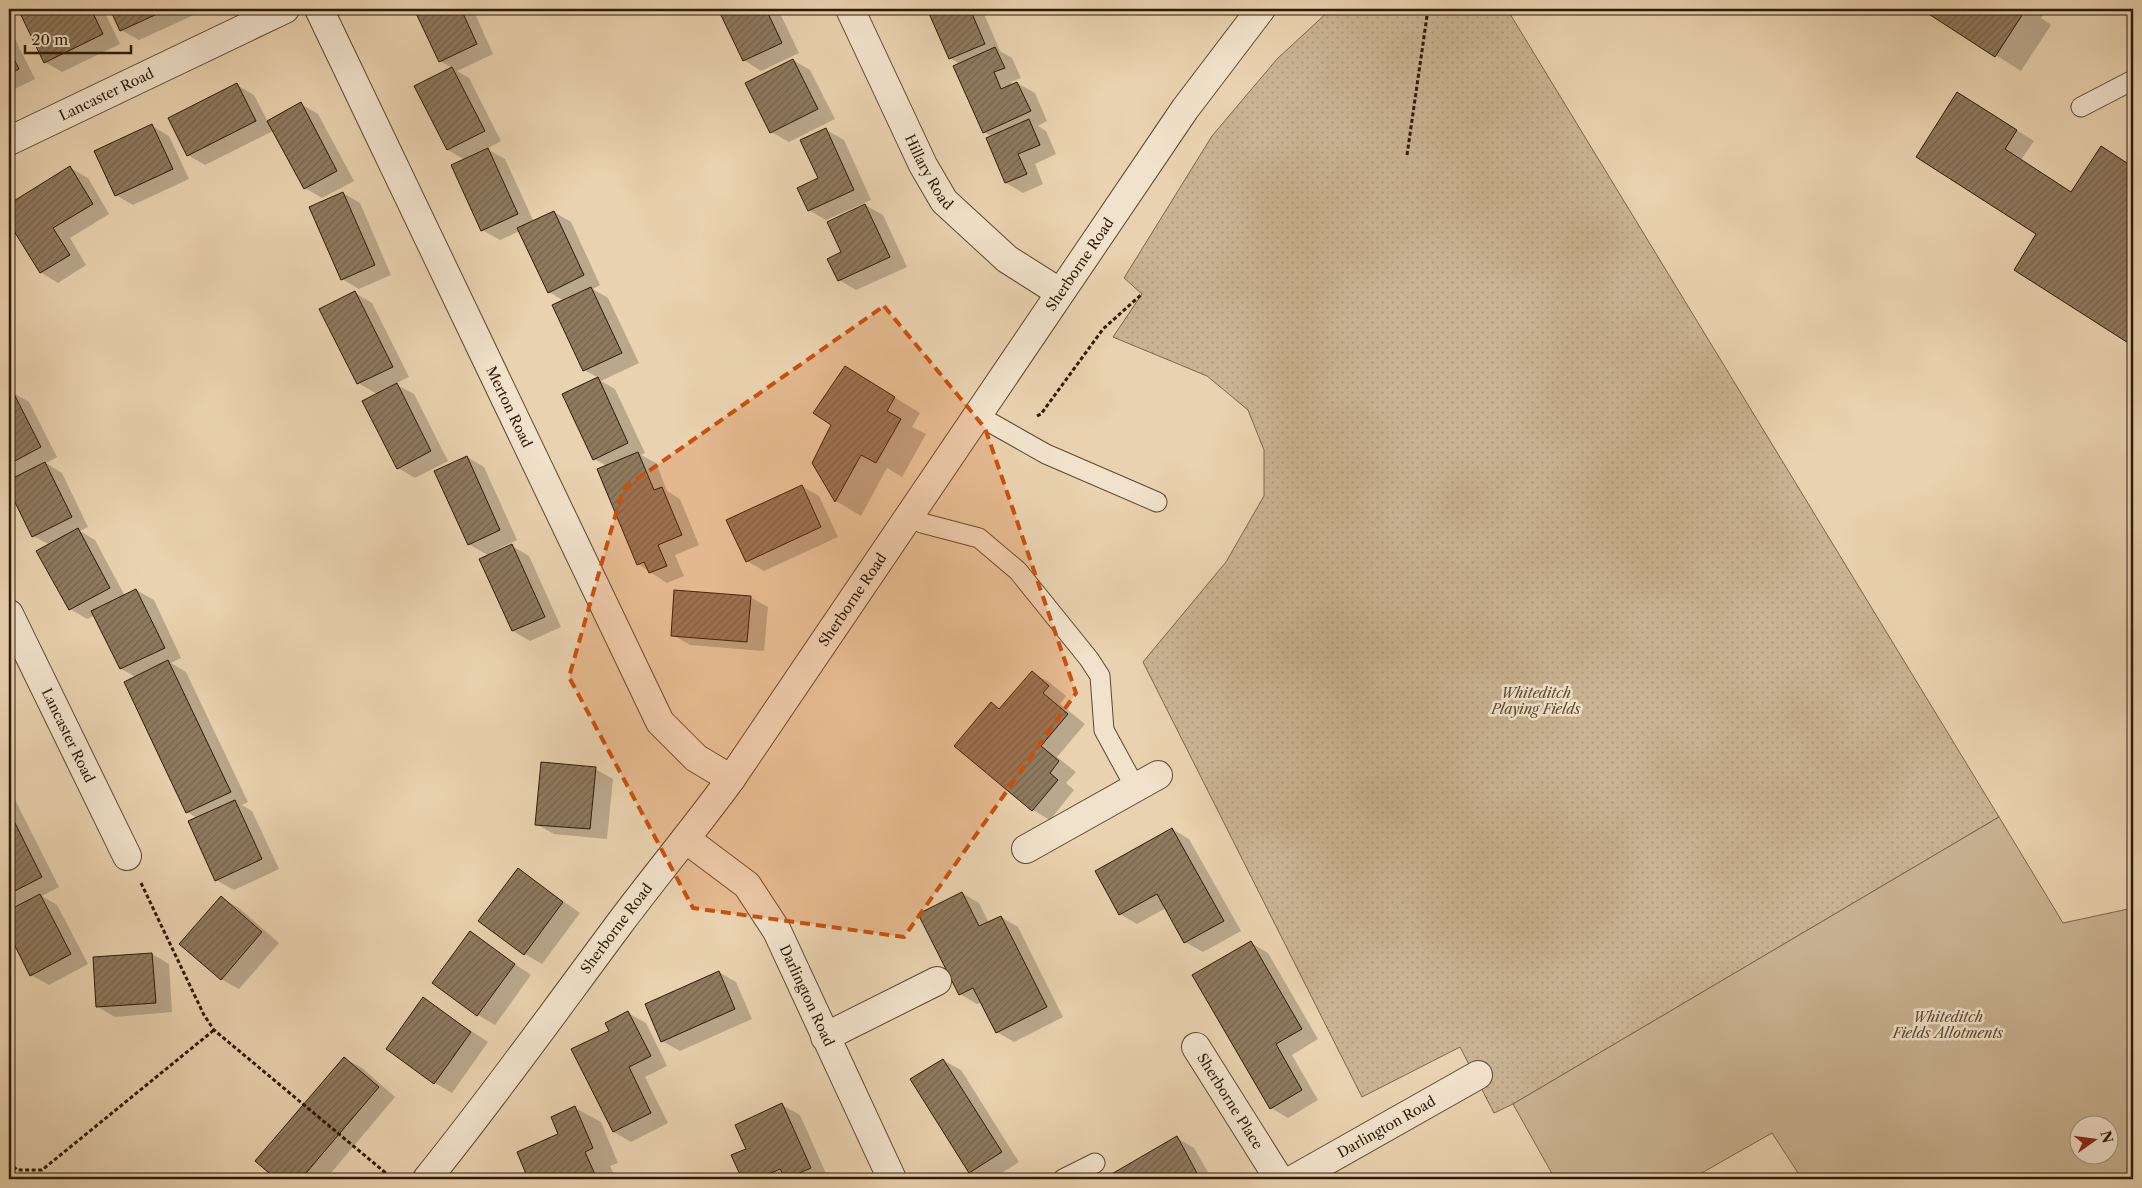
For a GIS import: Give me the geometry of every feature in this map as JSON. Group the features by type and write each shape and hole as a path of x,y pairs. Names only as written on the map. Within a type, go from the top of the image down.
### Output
{"street":[{"name":"Lancaster Road","path":"9,140 285,9"},
{"name":"Merton Road","path":"319,9 660,722 696,758 731,780"},
{"name":"Hillary Road","path":"850,9 924,166 944,201 1007,260 1059,292"},
{"name":"Sherborne Road","path":"427,1179 460,1139 638,900 687,840 731,780 910,514 987,422 1059,292 1186,108 1261,9"},
{"name":"Lancaster Road","path":"9,614 127,856"},
{"path":"1026,849 1158,775"},
{"name":"Darlington Road","path":"687,840 747,884 777,931 892,1179"},
{"path":"825,1037 937,981"},
{"name":"Sherborne Place","path":"1196,1047 1279,1179"},
{"name":"Darlington Road","path":"1294,1179 1478,1075"}],"lane":[{"path":"2081,107 2133,80"},
{"path":"987,422 1046,454 1157,502"},
{"path":"910,514 922,523 979,538 1018,571 1089,659 1100,676 1104,730 1135,787"},
{"path":"1063,1179 1095,1163"}],"path":[{"path":"1407,155 1428,9"},
{"path":"987,422 1041,414 1103,329 1142,294"},
{"path":"127,856 204,1015 214,1030 393,1179"},
{"path":"9,1162 17,1170 42,1170 214,1030"}],"highlighted area":[{"path":"884,306 985,428 1076,693 904,937 693,908 569,677 623,489"}],"green space":[{"name":"Whiteditch Playing Fields","path":"1331,9 1507,9 1999,817 1513,1104 1494,1113 1460,1047 1362,1097 1143,662 1226,562 1264,496 1264,450 1248,410 1207,376 1113,337 1142,294 1124,278 1212,136 1277,59"},
{"name":"Whiteditch Fields Allotments","path":"1999,817 2063,923 2133,908 2133,1179 1802,1179 1772,1133 1691,1179 1555,1179 1513,1104"}],"building":[{"path":"22,9 91,9 103,34 44,63 19,11"},
{"path":"110,9 168,9 120,31"},
{"path":"414,9 461,9 477,44 439,62"},
{"path":"718,9 766,9 782,43 743,61"},
{"path":"927,9 970,9 985,44 949,59"},
{"path":"1921,9 2026,9 1995,57"},
{"path":"2121,9 2133,9 2133,17"},
{"path":"995,47 1005,68 994,72 1001,89 1017,82 1031,111 983,133 953,66"},
{"path":"9,49 19,69 9,74"},
{"path":"793,59 818,109 770,133 745,83"},
{"path":"452,67 485,131 447,150 414,86"},
{"path":"237,83 256,121 187,156 168,118"},
{"path":"1957,92 2017,130 2005,149 2071,192 2101,146 2133,167 2133,346 2014,270 2036,234 1916,157"},
{"path":"301,102 337,171 304,189 267,121"},
{"path":"1029,119 1040,145 1018,154 1027,174 1005,183 986,138"},
{"path":"152,124 173,169 115,196 94,151"},
{"path":"826,128 854,190 808,211 797,188 818,178 800,140"},
{"path":"488,148 518,214 481,231 451,165"},
{"path":"70,166 93,204 53,228 70,255 40,273 9,223 9,204"},
{"path":"343,192 375,265 341,280 309,207"},
{"path":"865,204 890,257 838,281 827,259 841,252 827,222"},
{"path":"554,211 584,275 548,293 517,228"},
{"path":"591,287 622,353 583,371 552,305"},
{"path":"355,291 393,367 357,384 319,309"},
{"path":"845,366 895,397 887,411 901,419 876,463 861,455 835,502 812,463 831,425 813,413"},
{"path":"598,377 628,443 593,460 562,394"},
{"path":"397,383 431,451 397,469 362,401"},
{"path":"12,390 41,447 9,464 9,392"},
{"path":"638,452 654,490 662,487 682,535 658,545 667,566 649,573 644,562 637,565 597,469"},
{"path":"467,456 500,530 468,545 434,471"},
{"path":"45,462 72,517 32,537 9,490 9,480"},
{"path":"802,485 821,527 746,562 726,520"},
{"path":"78,528 110,588 69,610 36,551"},
{"path":"512,544 545,617 512,631 479,559"},
{"path":"136,589 165,648 120,669 91,611"},
{"path":"674,590 751,596 747,642 671,636"},
{"path":"168,660 231,792 186,813 124,682"},
{"path":"1032,671 1049,686 1043,693 1068,714 1041,746 1059,761 1050,773 1058,780 1032,811 954,746 991,702 999,709"},
{"path":"541,762 596,767 590,829 535,825"},
{"path":"235,800 262,859 215,881 188,821"},
{"path":"9,811 42,877 9,894"},
{"path":"1172,828 1224,921 1184,943 1157,894 1119,915 1095,871"},
{"path":"518,868 563,902 524,955 478,921"},
{"path":"962,892 979,926 1001,916 1047,1007 996,1033 973,988 959,995 918,914"},
{"path":"40,894 71,954 30,976 9,934 9,910"},
{"path":"221,896 262,932 221,980 179,944"},
{"path":"470,931 515,964 477,1016 432,983"},
{"path":"1251,941 1302,1029 1276,1044 1302,1090 1270,1109 1192,975"},
{"path":"152,953 156,1003 96,1007 93,957"},
{"path":"719,971 735,1009 661,1042 645,1004"},
{"path":"423,997 471,1032 434,1084 386,1049"},
{"path":"628,1011 651,1056 629,1067 651,1113 613,1132 571,1049 609,1031 605,1023"},
{"path":"344,1057 379,1087 301,1179 276,1179 255,1161"},
{"path":"943,1059 1002,1152 969,1173 910,1079"},
{"path":"782,1103 811,1168 786,1179 780,1169 758,1179 742,1179 731,1155 746,1149 735,1125"},
{"path":"575,1106 593,1148 585,1152 597,1179 528,1179 517,1152 558,1134 551,1117"},
{"path":"1177,1136 1198,1175 1190,1179 1103,1179"}]}
